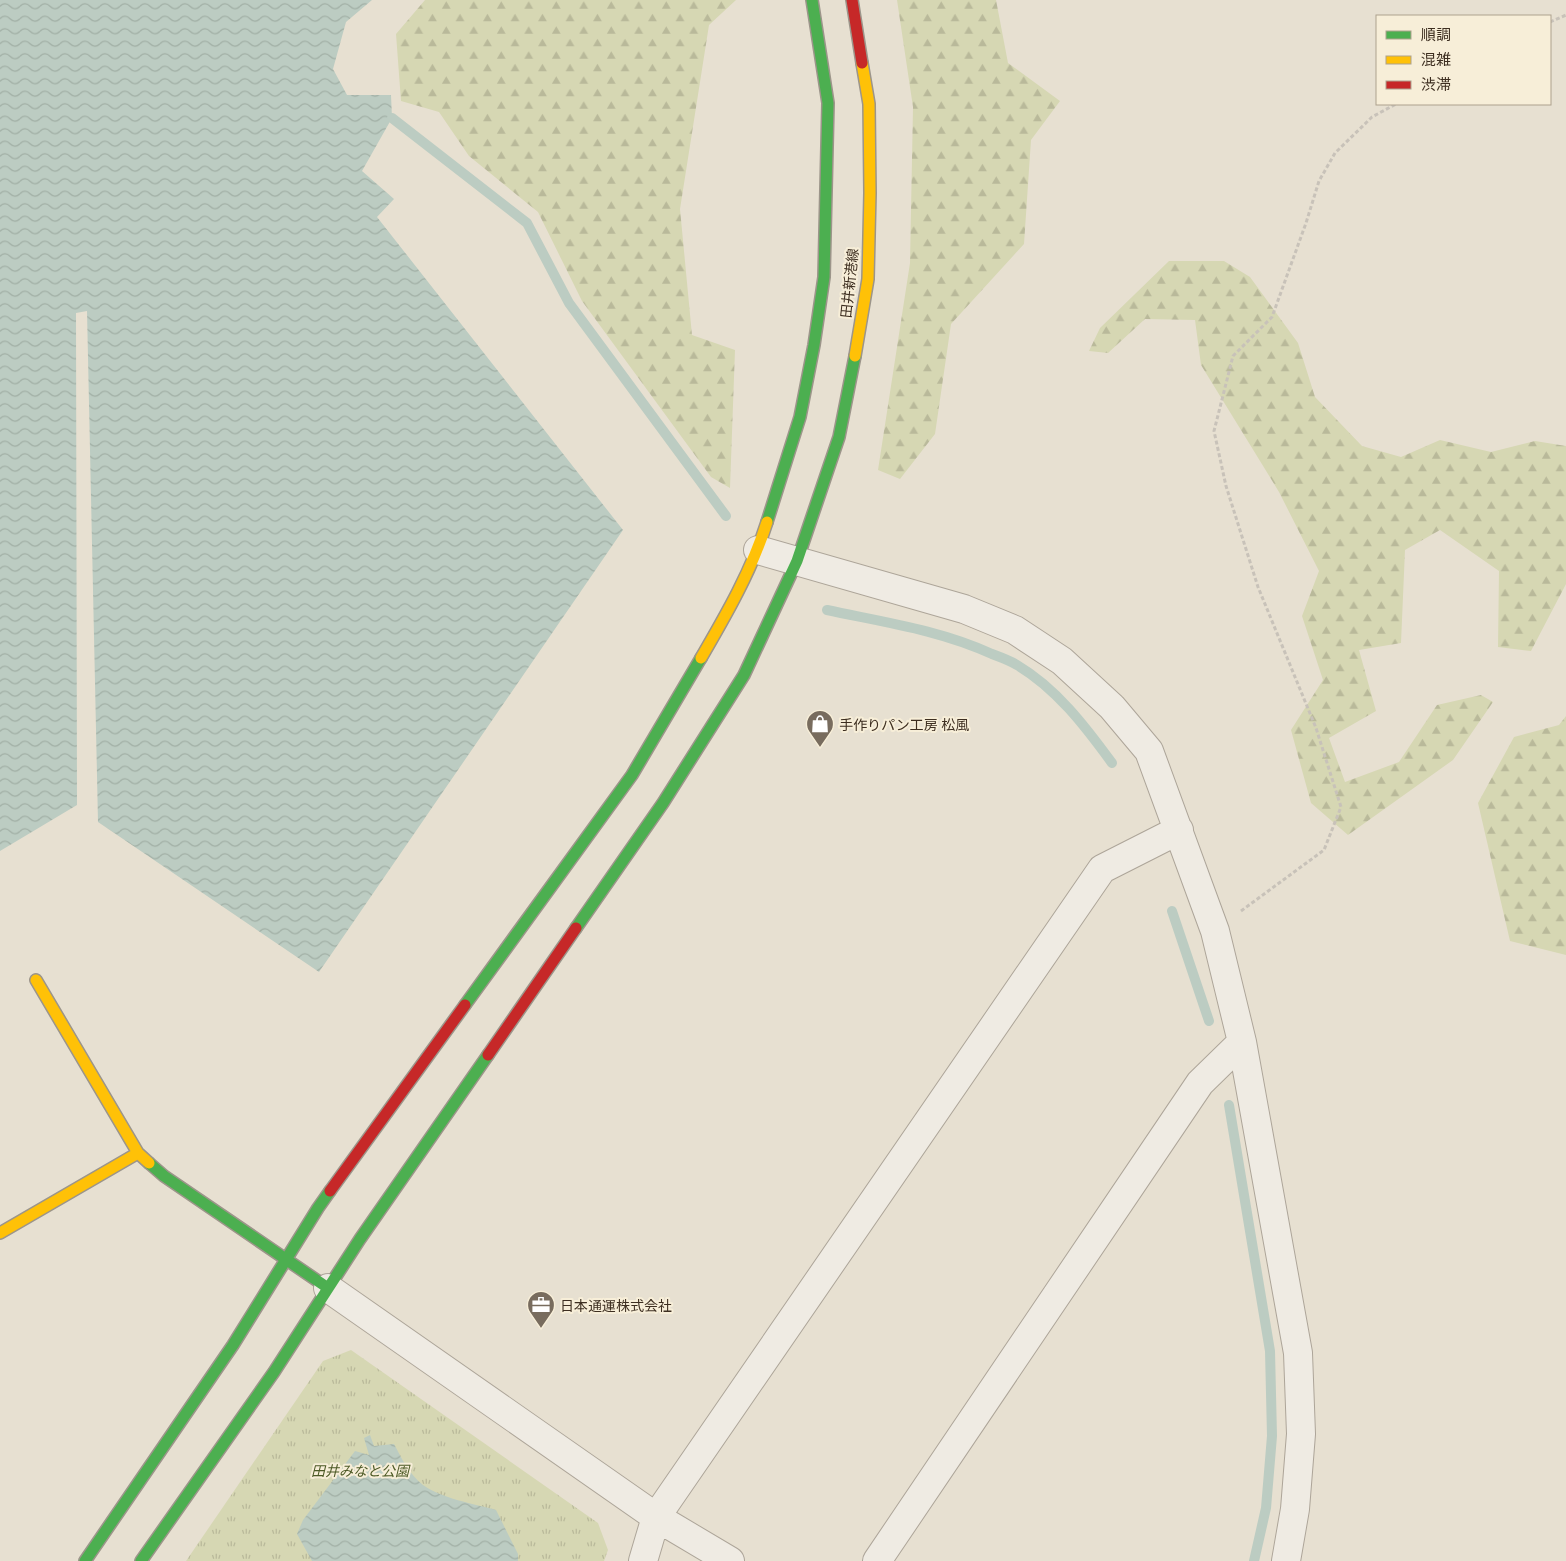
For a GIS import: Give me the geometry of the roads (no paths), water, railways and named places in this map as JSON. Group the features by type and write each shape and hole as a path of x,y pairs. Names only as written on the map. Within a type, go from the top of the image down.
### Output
{"street":[{"name":"田井新港線","path":"85,1561 233,1345 318,1208 632,775 719,627 758,550 800,417 814,345 824,277 828,103 812,0"},
{"name":"田井新港線","path":"141,1561 274,1372 360,1239 663,803 744,675 797,561 839,437 857,348 868,279 870,193 869,104 852,0"},
{"path":"758,550 964,609 1015,630 1062,660 1112,707 1149,751 1214,931 1242,1042 1298,1353 1301,1434 1295,1509 1286,1561"},
{"path":"643,1561 656,1517 1102,869 1179,830"},
{"path":"36,980 138,1153 164,1176 656,1517 730,1561"},
{"path":"877,1561 1200,1083 1242,1042"},
{"path":"0,1233 138,1153"}],"water":[{"path":"0,0 372,0 346,22 333,69 347,95 391,95 392,118 362,171 394,199 377,217 623,530 319,972 98,822 87,311 76,313 77,805 0,851"},
{"path":"370,1435 374,1446 394,1444 410,1471 418,1481 430,1490 496,1510 518,1554 518,1561 312,1561 297,1534 303,1520 355,1451 369,1455 364,1438"}],"waterway":[{"path":"392,118 527,223 569,303 726,516"},
{"path":"827,610 932,633 972,646 1014,663 1031,674 1057,696 1091,735 1112,763"},
{"path":"1172,911 1209,1021"},
{"path":"1229,1105 1270,1351 1272,1436 1266,1508 1254,1561"}],"place":[{"name":"手作りパン工房 松風","path":"820,748"},
{"name":"日本通運株式会社","path":"541,1329"}],"park label":[{"name":"田井みなと公園","path":"360,1470"}]}
